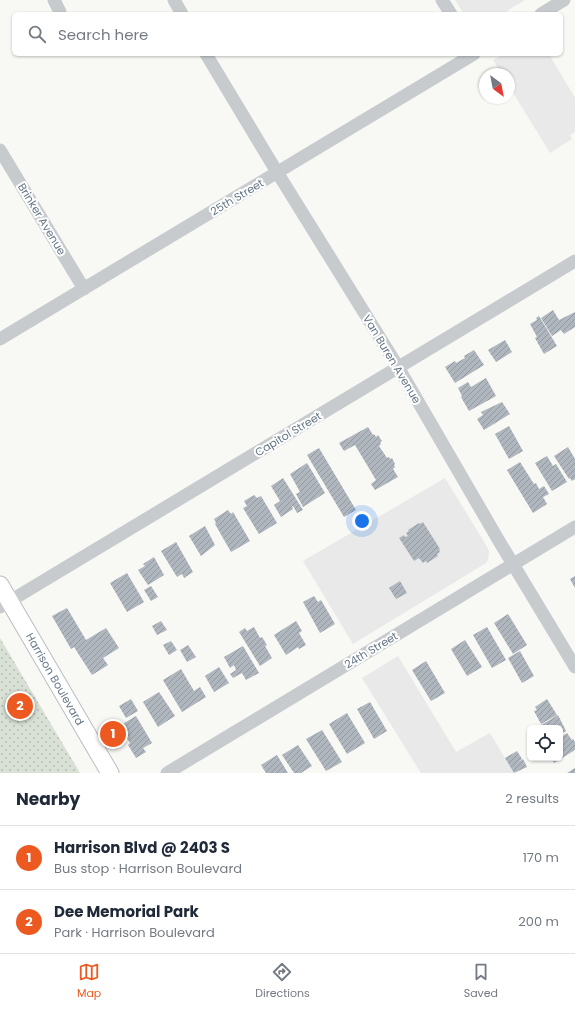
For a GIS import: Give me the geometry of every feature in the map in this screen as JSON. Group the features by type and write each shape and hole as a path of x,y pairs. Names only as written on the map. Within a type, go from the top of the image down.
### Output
{"main road":[{"name":"Harrison Boulevard","path":"0,585 5,604 110,773"}],"street":[{"path":"54,0 60,12"},
{"path":"174,0 181,12"},
{"path":"442,0 450,12"},
{"path":"544,12 564,0"},
{"name":"Van Buren Avenue","path":"207,56 398,367 575,667"},
{"name":"25th Street","path":"0,339 471,56"},
{"name":"Brinker Avenue","path":"0,150 84,289"},
{"name":"Capitol Street","path":"5,604 575,261"},
{"name":"24th Street","path":"167,773 575,527"}],"shaded area":[{"path":"455,0 525,0 505,12 463,12"},
{"path":"500,56 550,56 575,98 575,132 570,135 572,139 550,153 515,96 515,68 498,68 493,60"},
{"path":"445,478 486,545 489,551 488,560 486,563 353,644 303,561"},
{"path":"0,638 80,773 0,773"},
{"path":"398,656 456,752 490,733 514,773 421,773 362,678"}],"building":[{"path":"553,310 559,320 575,312 575,327 564,334 561,330 552,336 541,318"},
{"path":"539,316 557,346 544,354 535,338 537,337 530,324 537,320 536,318"},
{"path":"505,340 512,352 496,362 488,350"},
{"path":"474,350 484,365 455,383 445,367 455,361 456,363 465,358 464,356"},
{"path":"486,378 496,396 469,411 458,388 468,382 471,387"},
{"path":"502,402 510,414 484,430 477,419 483,415 481,412"},
{"path":"509,426 523,451 509,459 495,434"},
{"path":"368,427 373,435 374,434 376,437 378,435 382,441 380,442 381,444 379,446 387,458 392,458 395,464 393,469 398,477 375,490 371,484 376,480 355,445 344,451 339,443"},
{"path":"568,447 575,459 575,479 572,481 570,478 569,479 554,456"},
{"path":"319,448 356,510 344,517 307,455"},
{"path":"547,456 553,466 556,464 567,482 552,491 535,463"},
{"path":"520,462 534,484 536,483 539,489 544,486 549,494 543,497 547,504 533,513 507,470"},
{"path":"307,463 325,493 303,507 296,494 300,492 290,474"},
{"path":"283,478 303,510 297,513 292,506 293,509 281,517 274,505 280,501 271,486"},
{"path":"254,495 257,498 261,496 277,523 259,534 243,508 247,506 244,501"},
{"path":"228,510 231,514 233,512 250,541 231,552 215,524 214,519"},
{"path":"423,522 440,549 440,552 437,554 438,556 427,563 426,561 423,563 419,558 414,561 399,538 404,535 405,537 408,536 406,533 409,531 408,530"},
{"path":"205,526 215,545 201,556 189,536"},
{"path":"176,542 193,572 184,578 182,574 177,577 161,551"},
{"path":"154,557 164,575 148,585 138,570 145,566 143,564"},
{"path":"127,573 144,602 127,612 110,583"},
{"path":"575,576 575,588 570,579"},
{"path":"400,581 407,593 396,599 389,588"},
{"path":"151,586 158,597 151,601 144,590"},
{"path":"314,596 318,602 321,600 335,624 320,633 303,602"},
{"path":"67,608 86,640 106,628 119,648 103,658 108,665 92,675 74,647 71,649 52,616"},
{"path":"508,614 527,645 513,654 494,623"},
{"path":"161,621 167,630 157,635 152,626"},
{"path":"296,621 302,631 299,633 306,645 299,649 298,647 286,655 274,635"},
{"path":"254,627 260,638 262,637 267,645 265,646 272,658 260,666 239,632 245,628 247,631"},
{"path":"487,627 506,660 492,668 473,635"},
{"path":"465,640 482,667 467,676 451,649"},
{"path":"171,641 177,650 169,655 163,645"},
{"path":"188,645 196,657 187,662 180,650"},
{"path":"243,646 259,673 246,680 242,673 233,678 230,674 236,670 234,665 230,668 224,657"},
{"path":"520,651 534,676 522,683 508,658"},
{"path":"426,661 445,693 431,701 412,670"},
{"path":"219,667 229,683 214,692 205,676"},
{"path":"181,669 194,691 200,687 206,697 182,712 163,680"},
{"path":"159,692 175,716 158,727 143,702"},
{"path":"131,699 138,711 126,718 119,706"},
{"path":"547,699 557,715 541,724 534,711 537,710 535,707"},
{"path":"370,702 387,731 374,739 357,709"},
{"path":"347,713 365,743 347,754 329,724"},
{"path":"558,715 563,725 541,725"},
{"path":"136,716 152,743 143,748 146,752 136,758 128,745 130,743 119,726"},
{"path":"563,725 566,731 563,732"},
{"path":"322,730 342,762 326,771 306,739"},
{"path":"567,733 572,740 573,739 575,742 575,750 563,757 563,736"},
{"path":"298,745 312,766 301,773 294,773 282,755"},
{"path":"517,751 522,759 517,763 523,759 527,767 514,773 505,758"},
{"path":"277,755 288,773 266,773 261,765"},
{"path":"575,768 575,773 567,773"}],"place":[{"name":"Dee Memorial Park","path":"20,706"},
{"name":"Harrison Blvd @ 2403 S","path":"113,734"}]}
